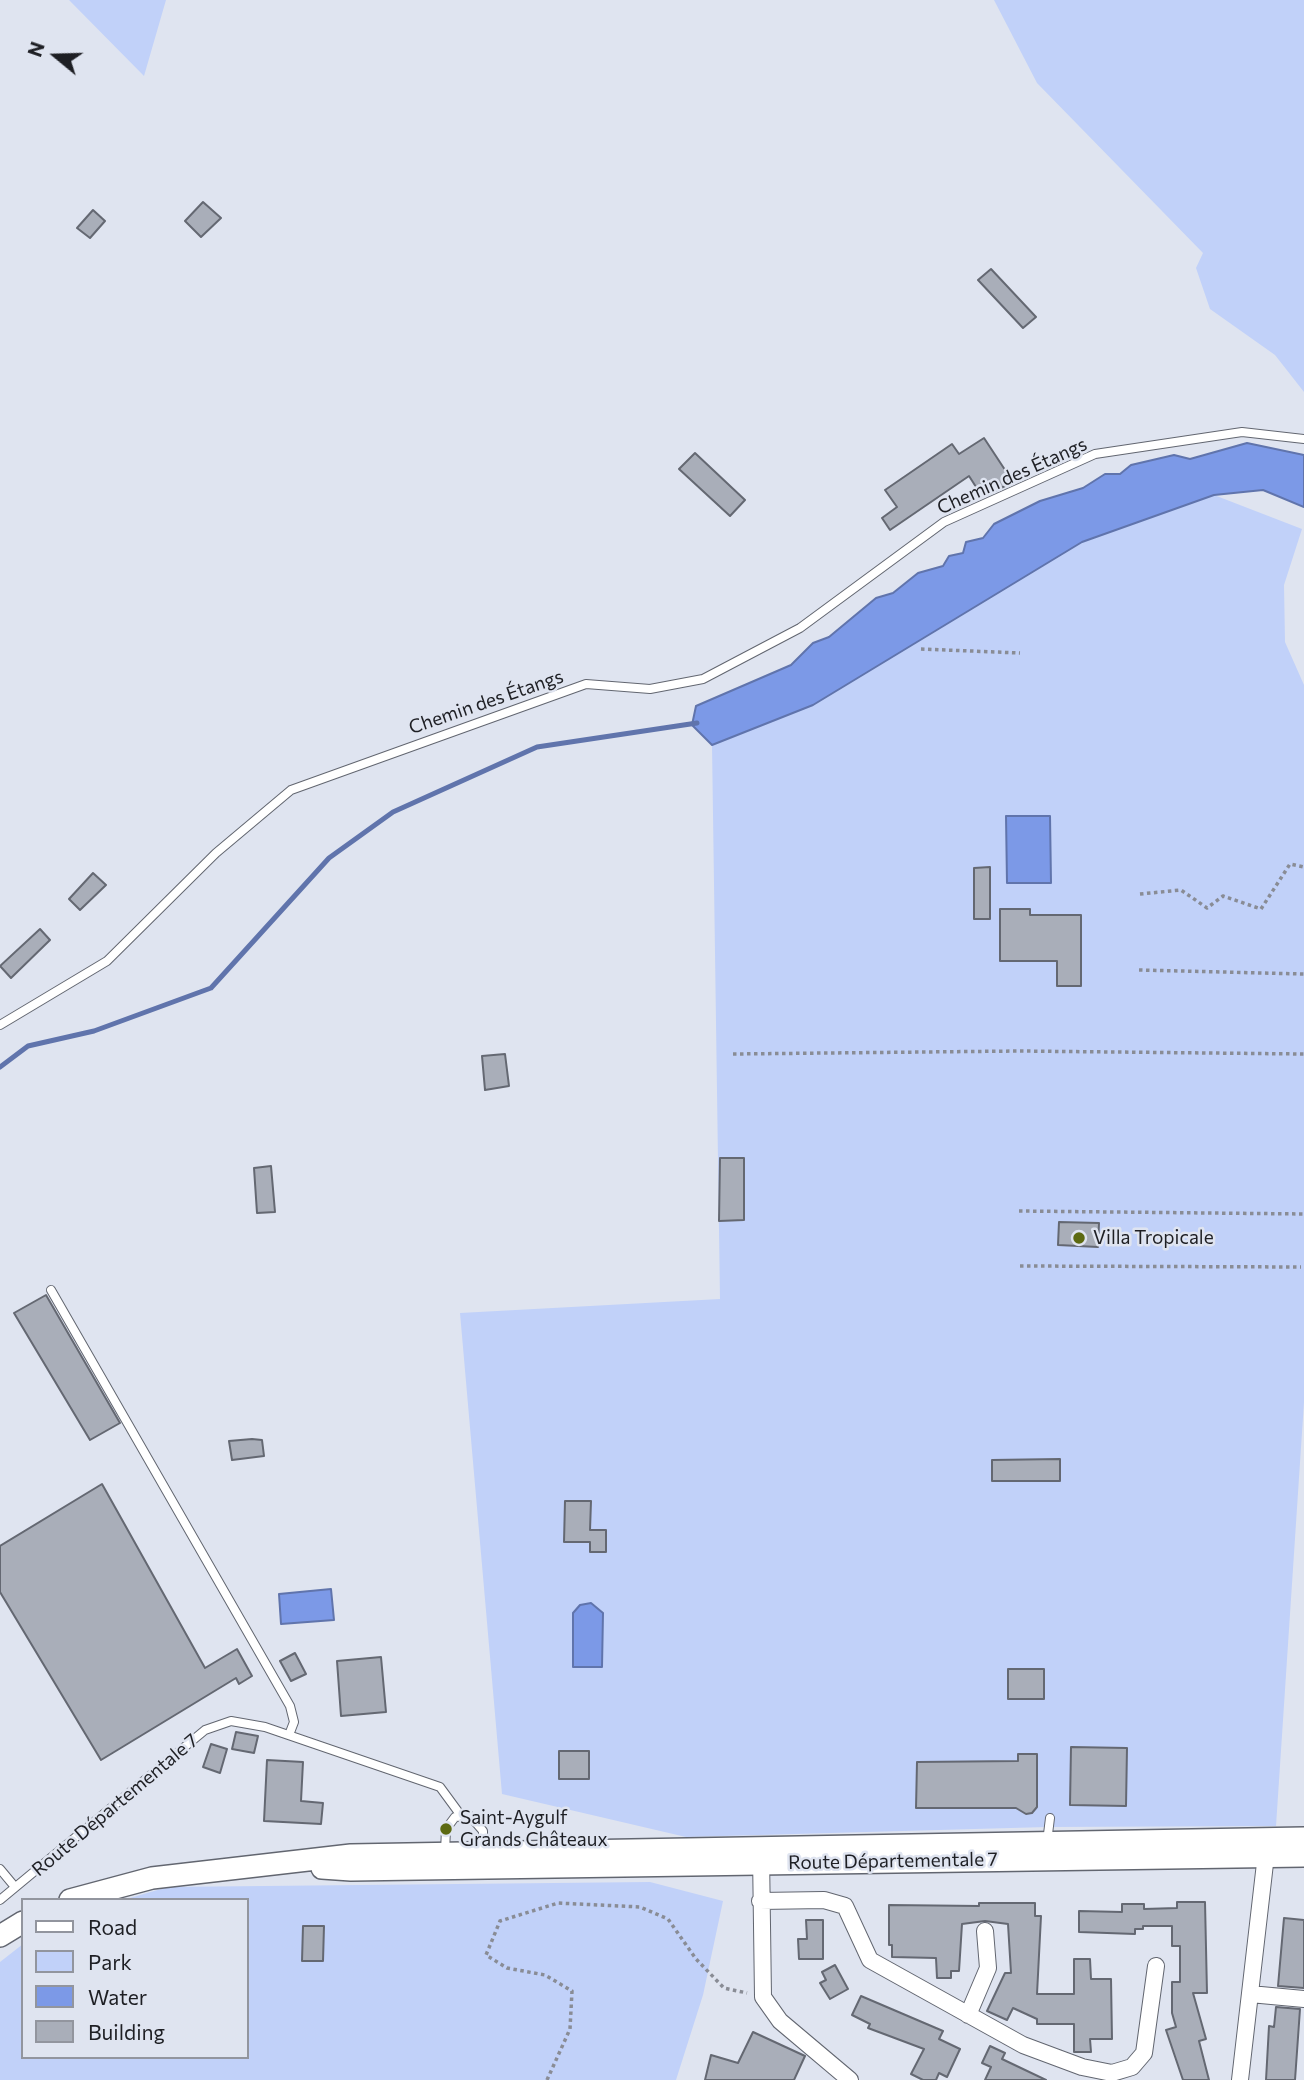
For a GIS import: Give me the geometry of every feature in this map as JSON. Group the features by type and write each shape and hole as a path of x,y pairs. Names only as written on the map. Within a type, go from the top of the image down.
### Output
{"main road":[{"name":"Route Départementale 7","path":"77,1898 152,1878 218,1868 285,1864 351,1870 447,1860 1267,1847 1304,1838"},
{"name":"Route Départementale 7","path":"1267,1847 1304,1856"},
{"path":"0,1936 21,1923"}],"street":[{"path":"1240,2080 1267,1847"},
{"path":"761,1855 763,1997 780,2021 850,2080"},
{"path":"760,1901 824,1900 845,1906 870,1960 1023,2045 1082,2067 1112,2073 1132,2067 1144,2053 1156,1966"},
{"path":"968,2015 988,1968 985,1931"},
{"path":"1250,1994 1304,2000"}],"lane":[{"name":"Chemin des Étangs","path":"0,1025 107,961 216,853 290,790 586,684 650,690 703,680 800,628 944,522 1095,454 1241,432 1304,439"},
{"path":"51,1290 290,1706 294,1722 289,1735"},
{"name":"Route Départementale 7","path":"0,1900 205,1730 230,1721 265,1727 440,1787 462,1817 470,1816 482,1831 482,1860"},
{"path":"447,1860 446,1829 455,1817 462,1817"},
{"path":"1047,1851 1050,1818"},
{"path":"0,1869 15,1887"}],"path":[{"path":"921,649 1020,653"},
{"path":"1140,894 1181,890 1207,908 1223,895 1261,909 1290,864 1304,867"},
{"path":"1139,970 1304,974"},
{"path":"733,1054 1032,1051 1304,1054"},
{"path":"1019,1211 1304,1214"},
{"path":"1020,1266 1301,1267"},
{"path":"547,2080 570,2029 572,1991 545,1975 507,1968 486,1955 500,1921 558,1903 640,1907 668,1919 696,1959 724,1988 763,1997"}],"green space":[{"path":"69,0 166,0 144,76"},
{"path":"994,0 1304,0 1304,392 1275,355 1210,309 1196,268 1203,253 1037,83"},
{"path":"1214,495 1302,529 1284,585 1285,642 1304,685 1304,1402 1276,1826 1047,1827 686,1837 502,1794 460,1313 720,1299 712,745 813,705 1082,542"},
{"path":"650,1882 723,1901 703,1995 676,2080 0,2080 0,1962 21,1946 21,2059 248,2059 248,1898 130,1898 168,1887"}],"water":[{"path":"1247,443 1304,455 1304,507 1263,490 1214,495 1082,542 813,705 712,745 692,725 696,706 791,665 813,643 829,637 876,598 893,593 918,573 943,566 949,556 963,553 966,542 983,538 994,524 1040,501 1083,488 1105,474 1120,474 1131,465 1174,455 1190,459"},
{"path":"1006,816 1050,816 1051,883 1007,883"},
{"path":"331,1589 334,1620 281,1624 279,1594"},
{"path":"591,1603 603,1613 602,1667 573,1667 573,1613 580,1605"}],"building":[{"path":"203,202 221,218 201,237 185,221"},
{"path":"93,210 105,221 90,238 77,228"},
{"path":"991,269 1036,317 1023,328 978,280"},
{"path":"984,438 1013,482 995,491 982,491 978,490 969,476 890,530 882,518 897,507 885,490 952,444 959,454"},
{"path":"695,453 745,500 730,516 679,469"},
{"path":"990,867 990,919 974,919 974,868"},
{"path":"93,873 106,885 80,910 69,899"},
{"path":"1000,909 1030,909 1030,915 1081,915 1081,986 1057,986 1057,961 1000,961"},
{"path":"40,929 50,940 11,978 0,966"},
{"path":"505,1054 509,1086 485,1090 482,1056"},
{"path":"720,1158 744,1158 744,1220 719,1221"},
{"path":"271,1166 275,1212 257,1213 254,1168"},
{"name":"Villa Tropicale","path":"1059,1222 1099,1223 1098,1247 1058,1245"},
{"path":"46,1295 120,1423 90,1440 14,1313"},
{"path":"262,1440 264,1456 232,1460 229,1441"},
{"path":"1060,1459 1060,1481 992,1481 992,1460"},
{"path":"102,1484 205,1668 237,1649 252,1676 239,1684 236,1678 101,1760 0,1592 0,1546"},
{"path":"565,1501 591,1501 590,1530 606,1530 606,1552 590,1552 590,1542 564,1542"},
{"path":"295,1653 306,1674 291,1681 280,1661"},
{"path":"381,1657 386,1712 341,1716 337,1661"},
{"path":"1008,1669 1044,1669 1044,1699 1008,1699"},
{"path":"236,1732 258,1736 254,1753 232,1749"},
{"path":"211,1744 227,1749 220,1773 203,1767"},
{"path":"1071,1747 1127,1748 1126,1806 1070,1805"},
{"path":"559,1751 589,1751 589,1779 559,1779"},
{"path":"1018,1754 1037,1754 1037,1807 1032,1813 1026,1814 1016,1808 916,1808 917,1762 1018,1761"},
{"path":"267,1760 303,1762 301,1801 323,1803 321,1824 264,1821"},
{"path":"1177,1902 1205,1902 1207,1993 1193,1993 1206,2039 1199,2041 1209,2080 1183,2080 1166,2030 1176,2027 1172,2013 1172,1982 1180,1982 1180,1946 1172,1946 1172,1926 1143,1926 1143,1929 1135,1929 1135,1934 1079,1932 1079,1911 1122,1912 1122,1904 1144,1904 1144,1909 1177,1908"},
{"path":"979,1903 1035,1903 1035,1916 1041,1916 1037,1994 1074,1994 1074,1959 1090,1959 1091,1979 1111,1979 1112,2039 1090,2039 1091,2052 1074,2052 1074,2024 1037,2024 1037,2019 1013,2008 1007,2020 987,2011 1005,1973 1011,1973 1008,1924 985,1921 962,1924 959,1971 951,1971 951,1978 937,1978 936,1958 892,1957 892,1945 889,1945 889,1905 979,1906"},
{"path":"1284,1918 1304,1920 1304,1988 1278,1986"},
{"path":"806,1920 823,1920 823,1959 799,1959 798,1939 807,1939"},
{"path":"303,1926 324,1926 323,1961 302,1961"},
{"path":"835,1965 848,1989 830,1999 820,1983 826,1980 822,1972"},
{"path":"861,1996 943,2031 939,2039 960,2049 947,2077 939,2073 936,2080 923,2080 911,2074 924,2049 868,2028 870,2024 852,2015"},
{"path":"1276,2007 1300,2009 1295,2080 1266,2080 1269,2026 1274,2027"},
{"path":"753,2032 805,2056 794,2080 705,2080 711,2055 738,2063"},
{"path":"990,2046 1005,2053 1002,2059 1046,2080 985,2080 991,2067 982,2063"}],"waterway":[{"path":"0,1067 28,1046 94,1031 211,988 329,858 393,812 537,747 697,723"}],"place":[{"name":"Villa Tropicale","path":"1079,1238"},
{"name":"Saint-Aygulf Grands Châteaux","path":"446,1829"}]}
